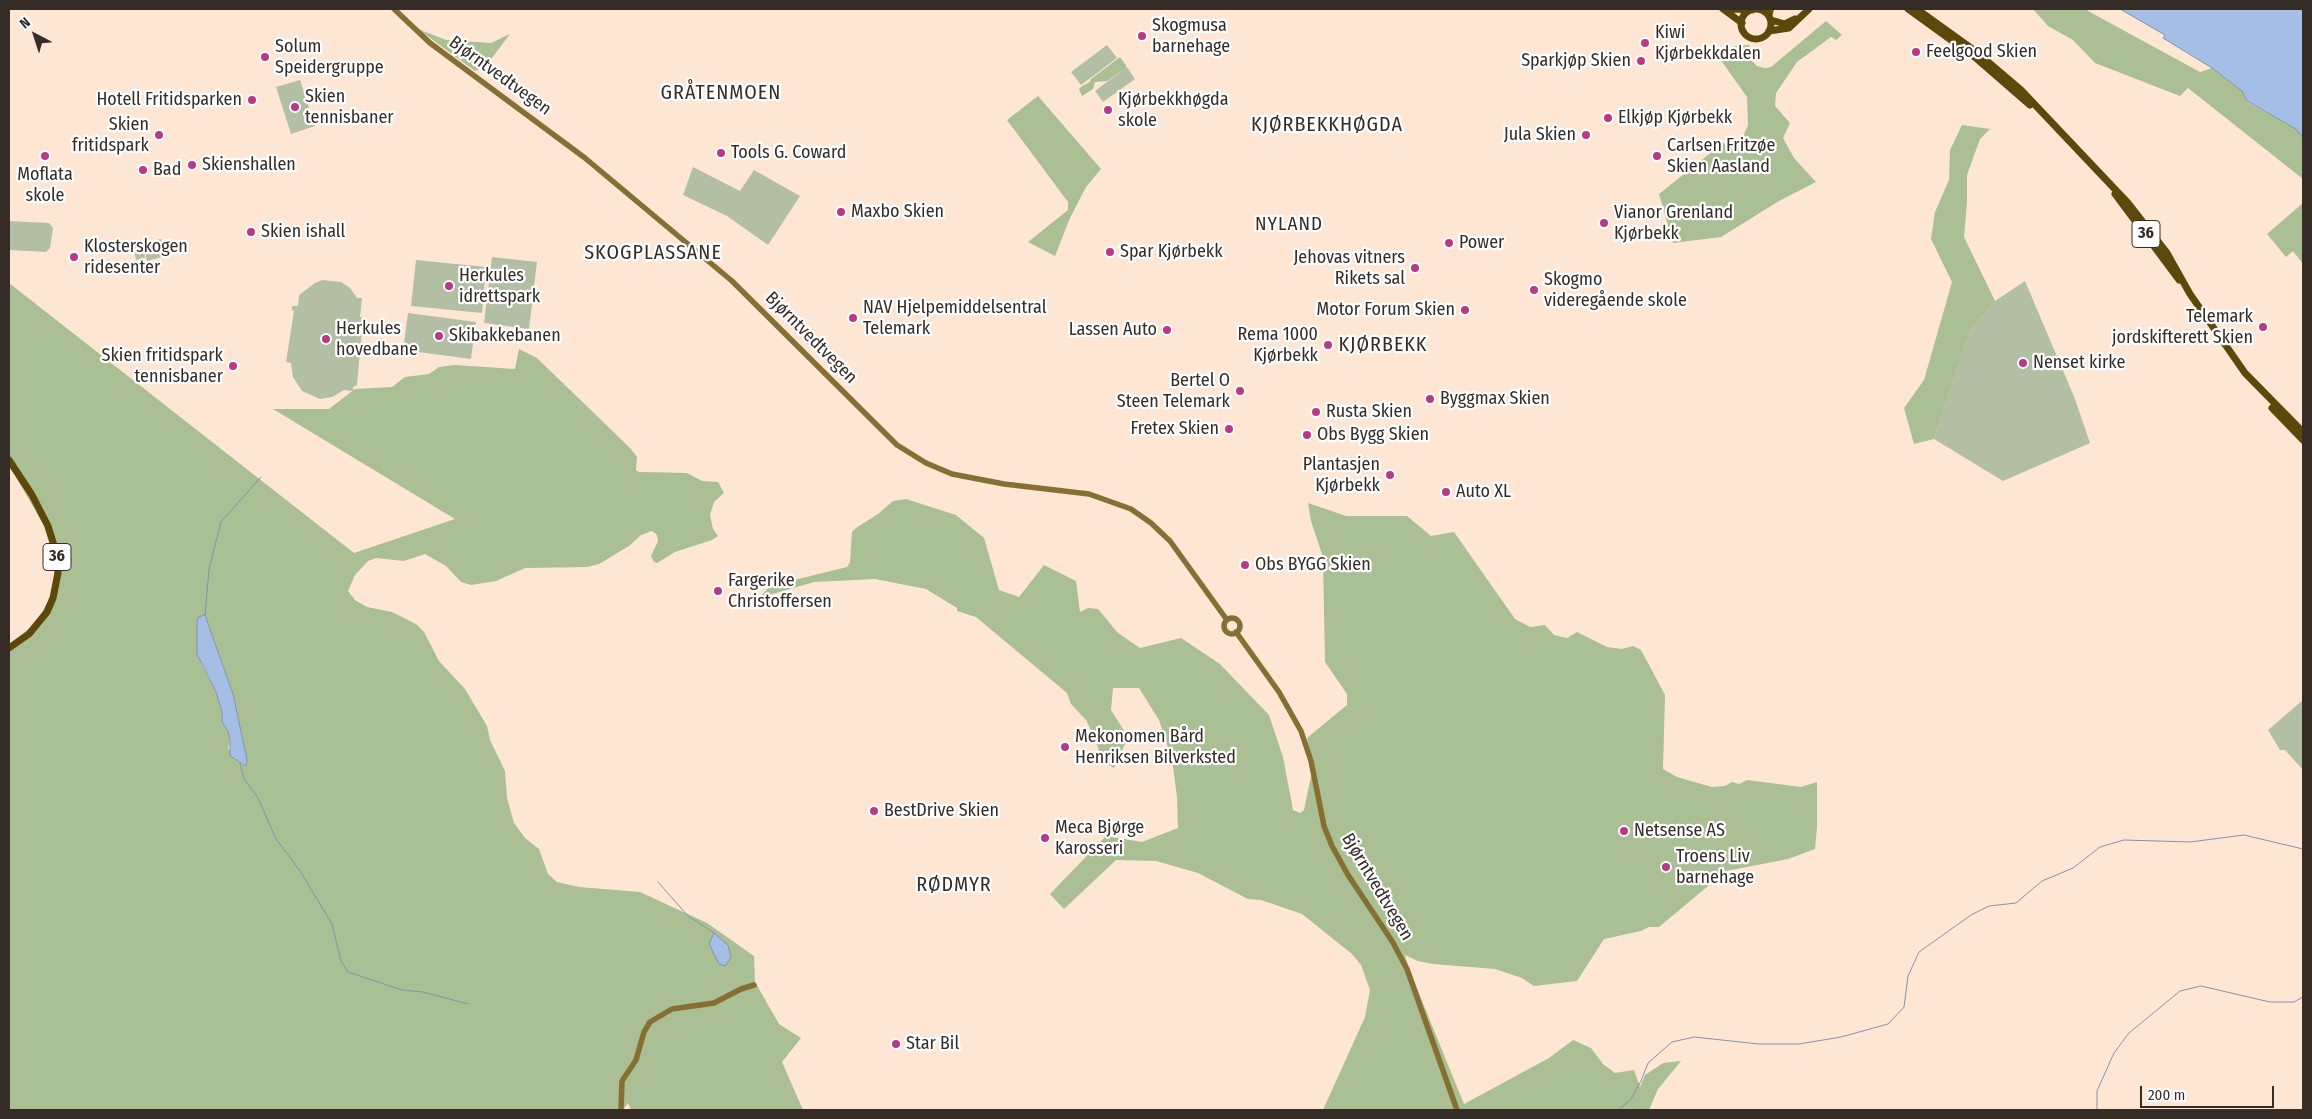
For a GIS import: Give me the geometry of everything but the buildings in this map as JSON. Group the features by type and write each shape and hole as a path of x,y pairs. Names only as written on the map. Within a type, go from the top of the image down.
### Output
{"highway":[{"path":"1723,9 1742,23"},
{"path":"1732,9 1755,9 1765,12 1770,19 1785,24 1808,9"},
{"path":"1755,9 1746,14 1742,23 1744,32 1754,39 1764,37 1769,31 1770,19"},
{"path":"1769,31 1789,28 1808,9"},
{"name":"36","path":"1908,9 1977,59 2052,124"},
{"name":"36","path":"1917,9 2016,85 2128,202 2172,261 2190,294 2226,348 2261,391 2303,432"},
{"name":"36","path":"2261,391 2270,406 2303,440"},
{"name":"36","path":"9,460 44,518 55,546 58,573 56,590 47,612 29,634 9,648"}],"main road":[{"name":"Bjørntvedtvegen","path":"394,9 430,44 585,158 732,281 887,436 904,450 937,468 963,477 1089,494 1131,509 1170,540 1227,620"},
{"path":"1770,19 1771,9"},
{"path":"1233,618 1238,621 1239,627 1236,632 1229,634 1225,630 1224,625 1227,620 1233,618"},
{"name":"Bjørntvedtvegen","path":"1236,632 1283,699 1301,731 1311,761 1321,813 1332,846 1345,870 1384,928 1407,969 1457,1110"},
{"path":"621,1110 622,1081 636,1060 644,1032 650,1022 672,1008 714,1003 741,989 754,985"}],"green space":[{"path":"2033,9 2088,9 2088,11 2200,72 2212,68 2242,91 2247,102 2296,129 2303,138 2303,179 2188,88 2180,96 2095,63 2073,40 2048,26"},
{"path":"1826,21 1842,35 1836,40 1831,37 1797,62 1776,93 1775,106 1790,123 1783,138 1794,158 1816,182 1779,201 1721,237 1673,243 1659,194 1723,143 1737,151 1748,125 1747,97 1720,59 1735,46 1749,45 1752,61 1757,66 1771,67"},
{"path":"418,29 446,40 491,43 510,34 485,67 475,71"},
{"path":"1107,45 1117,58 1081,85 1071,72"},
{"path":"1120,57 1126,68 1107,81 1095,82 1093,89 1082,96 1079,89"},
{"path":"1127,67 1135,79 1103,102 1095,91"},
{"name":"Skien tennisbaner","path":"300,80 315,126 291,134 276,87"},
{"path":"1038,96 1101,169 1086,187 1070,218 1055,256 1028,242 1068,210 1068,202 1007,120"},
{"path":"1962,125 1990,129 1980,139 1967,175 1964,237 1995,301 1970,332 1934,439 1914,444 1904,408 1924,380 1952,282 1931,239 1935,212 1949,180 1950,150"},
{"path":"693,167 740,191 754,170 800,196 768,245 727,216 683,195"},
{"path":"2303,203 2303,264 2293,251 2286,257 2267,234"},
{"path":"9,221 49,223 53,228 50,248 46,252 9,250"},
{"path":"161,239 165,256 147,261 144,248 145,258 136,260 133,245"},
{"path":"492,257 537,262 529,329 484,323"},
{"name":"Herkules idrettspark","path":"416,260 486,267 482,313 411,306"},
{"path":"322,280 341,282 350,288 357,298 362,298 360,317 363,318 357,385 353,387 353,391 344,390 332,397 320,399 302,391 293,377 291,363 286,362 294,311 292,306 298,306 299,295"},
{"path":"2025,281 2075,399 2090,443 2003,481 1934,439 1970,332 1995,301"},
{"path":"9,283 354,553 455,519 273,409 329,409 355,389 392,387 405,377 429,374 439,367 455,365 515,369 519,349 537,358 630,448 637,457 636,470 639,472 687,473 702,481 718,482 724,493 714,502 710,515 713,529 718,536 712,540 675,552 657,563 654,562 651,556 658,541 657,535 652,531 641,535 629,546 599,564 587,567 525,568 496,581 471,585 461,582 446,566 425,554 404,561 376,558 368,561 355,575 348,591 355,600 367,607 392,612 416,624 424,632 439,661 465,689 487,726 490,740 505,771 507,798 514,823 525,838 539,849 548,874 557,882 579,887 640,892 707,923 754,956 755,982 779,1024 801,1038 782,1062 803,1110 631,1110 628,1103 623,1110 9,1110 9,644 31,627 40,616 51,595 55,570 53,555 43,524 9,465","holes":["205,615 233,694 247,760 246,766 240,763 228,748 230,741 228,731 222,722 222,712 216,692 201,664 198,617"]},
{"name":"Skibakkebanen","path":"408,313 476,322 471,359 403,350"},
{"path":"906,499 956,515 984,538 999,590 1019,597 1044,565 1076,581 1080,612 1088,608 1098,609 1118,633 1140,648 1181,638 1220,664 1269,715 1283,757 1293,810 1300,813 1304,810 1313,767 1307,738 1347,705 1347,694 1325,662 1323,557 1311,521 1308,503 1346,516 1407,516 1431,536 1454,532 1515,619 1530,627 1545,625 1554,635 1567,638 1577,632 1607,647 1622,649 1633,646 1641,650 1665,695 1663,769 1677,777 1712,787 1725,786 1732,782 1739,784 1747,780 1801,787 1817,782 1815,849 1788,859 1726,871 1659,927 1649,927 1641,931 1604,939 1577,981 1534,986 1522,978 1495,969 1433,964 1418,961 1405,955 1464,1104 1549,1058 1573,1040 1591,1048 1603,1064 1615,1073 1634,1070 1640,1087 1645,1075 1663,1063 1681,1061 1658,1089 1649,1110 1323,1110 1365,1017 1370,990 1361,965 1352,954 1302,914 1261,900 1248,899 1198,873 1156,861 1116,860 1064,909 1050,894 1106,836 1142,842 1178,828 1177,797 1172,759 1159,720 1139,688 1113,688 1111,710 1128,737 1114,768 1103,761 1086,720 1071,704 1067,693 976,617 957,611 957,608 926,589 875,579 814,582 759,598 770,586 847,567 850,562 852,532 893,501"},
{"path":"2303,700 2303,770 2285,750 2280,750 2268,730"}],"water":[{"path":"2120,9 2303,9 2303,138 2296,129 2247,101 2242,91 2212,68 2163,38 2165,35"},
{"path":"205,615 233,694 247,760 246,766 230,756 228,731 222,722 222,712 216,692 197,654 198,617"},
{"path":"714,933 728,945 731,957 725,966 719,964 709,944"}],"waterway":[{"path":"205,615 209,569 221,522 261,477"},
{"path":"240,763 244,779 258,798 276,839 300,871 332,924 341,961 348,972 402,990 423,992 468,1004"},
{"path":"1618,1110 1631,1099 1648,1063 1672,1042 1694,1037 1759,1044 1799,1044 1841,1037 1888,1024 1904,1007 1908,976 1919,952 1971,915 1989,906 2016,903 2042,881 2073,868 2100,847 2124,840 2190,842 2244,835 2303,849"},
{"path":"658,882 688,916 714,933"},
{"path":"2097,1110 2097,1091 2114,1053 2129,1033 2180,991 2201,986 2270,1002 2294,1002 2303,997"}],"place":[{"name":"Skogmusa barnehage","path":"1142,36"},
{"name":"Kiwi Kjørbekkdalen","path":"1645,43"},
{"name":"Feelgood Skien","path":"1916,52"},
{"name":"Solum Speidergruppe","path":"265,57"},
{"name":"Sparkjøp Skien","path":"1641,61"},
{"name":"Hotell Fritidsparken","path":"252,100"},
{"name":"Skien tennisbaner","path":"295,107"},
{"name":"Kjørbekkhøgda skole","path":"1108,110"},
{"name":"Elkjøp Kjørbekk","path":"1608,118"},
{"name":"Skien fritidspark","path":"159,135"},
{"name":"Jula Skien","path":"1586,135"},
{"name":"Tools G. Coward","path":"721,153"},
{"name":"Moflata skole","path":"45,156"},
{"name":"Carlsen Fritzøe Skien Aasland","path":"1657,156"},
{"name":"Skienshallen","path":"192,165"},
{"name":"Bad","path":"143,170"},
{"name":"Maxbo Skien","path":"841,212"},
{"name":"Vianor Grenland Kjørbekk","path":"1604,223"},
{"name":"Skien ishall","path":"251,232"},
{"name":"Power","path":"1449,243"},
{"name":"Spar Kjørbekk","path":"1110,252"},
{"name":"Klosterskogen ridesenter","path":"74,257"},
{"name":"Jehovas vitners Rikets sal","path":"1415,268"},
{"name":"Herkules idrettspark","path":"449,286"},
{"name":"Skogmo videregående skole","path":"1534,290"},
{"name":"Motor Forum Skien","path":"1465,310"},
{"name":"NAV Hjelpemiddelsentral Telemark","path":"853,318"},
{"name":"Telemark jordskifterett Skien","path":"2263,327"},
{"name":"Lassen Auto","path":"1167,330"},
{"name":"Skibakkebanen","path":"439,336"},
{"name":"Herkules hovedbane","path":"326,339"},
{"name":"Rema 1000 Kjørbekk","path":"1328,345"},
{"name":"Nenset kirke","path":"2023,363"},
{"name":"Skien fritidspark tennisbaner","path":"233,366"},
{"name":"Bertel O Steen Telemark","path":"1240,391"},
{"name":"Byggmax Skien","path":"1430,399"},
{"name":"Rusta Skien","path":"1316,412"},
{"name":"Fretex Skien","path":"1229,429"},
{"name":"Obs Bygg Skien","path":"1307,435"},
{"name":"Plantasjen Kjørbekk","path":"1390,475"},
{"name":"Auto XL","path":"1446,492"},
{"name":"Obs BYGG Skien","path":"1245,565"},
{"name":"Fargerike Christoffersen","path":"718,591"},
{"name":"Mekonomen Bård Henriksen Bilverksted","path":"1065,747"},
{"name":"BestDrive Skien","path":"874,811"},
{"name":"Netsense AS","path":"1624,831"},
{"name":"Meca Bjørge Karosseri","path":"1045,838"},
{"name":"Troens Liv barnehage","path":"1666,867"},
{"name":"Star Bil","path":"896,1044"}],"district":[{"name":"GRÅTENMOEN","path":"721,93"},
{"name":"KJØRBEKKHØGDA","path":"1327,125"},
{"name":"NYLAND","path":"1289,225"},
{"name":"SKOGPLASSANE","path":"653,253"},
{"name":"KJØRBEKK","path":"1383,345"},
{"name":"RØDMYR","path":"954,885"}]}
